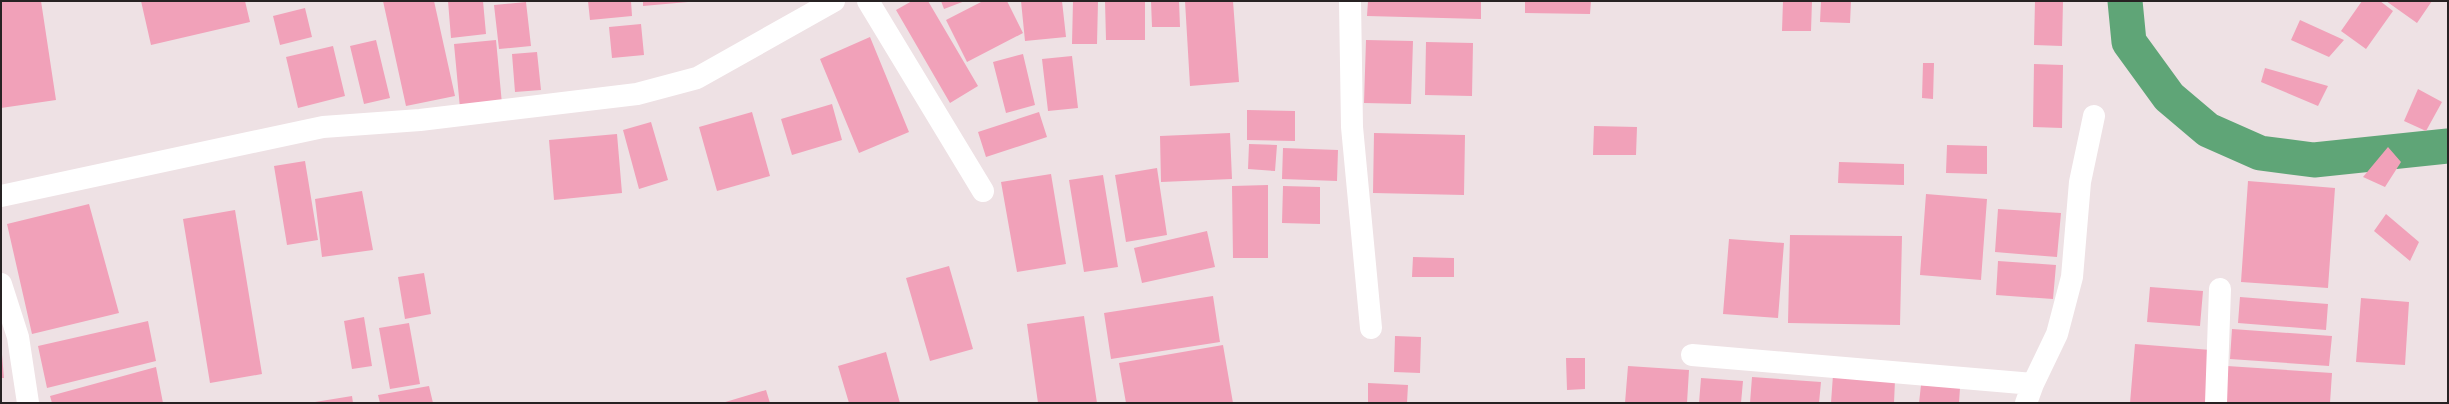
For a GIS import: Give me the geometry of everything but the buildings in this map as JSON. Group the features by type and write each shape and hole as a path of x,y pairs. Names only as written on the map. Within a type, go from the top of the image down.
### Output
{"street":[{"path":"1,196 323,127 420,120 637,94 697,78 834,1"},
{"path":"868,1 983,191"},
{"path":"1350,1 1352,127 1371,328"},
{"path":"1692,355 2030,394 2057,334 2072,276 2080,182 2094,116"},
{"path":"1,284 18,337 28,403"},
{"path":"2216,403 2220,289"}],"waterway":[{"path":"2125,1 2129,42 2169,97 2208,130 2260,153 2314,160 2448,146"}]}
